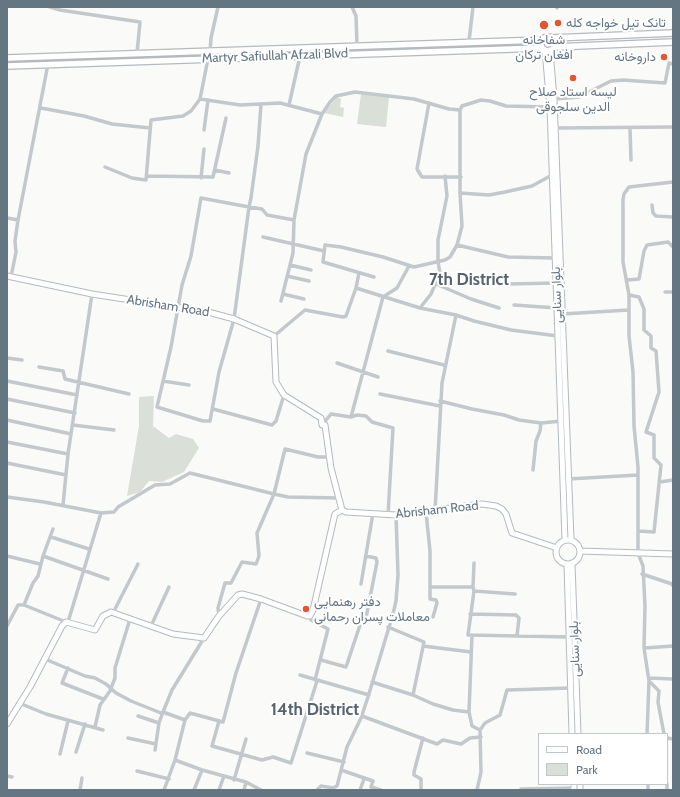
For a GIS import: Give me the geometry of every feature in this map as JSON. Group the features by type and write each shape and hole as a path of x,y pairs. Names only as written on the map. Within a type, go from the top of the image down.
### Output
{"main road":[{"name":"Martyr Safiullah Afzali Blvd","path":"7,58 469,41 542,40 546,37 673,33"},
{"path":"542,40 548,49 555,43 552,38"},
{"name":"Martyr Safiullah Afzali Blvd","path":"7,66 327,54 548,49 673,42"},
{"path":"327,46 327,54"},
{"name":"بلوار سنایی","path":"548,49 554,99 562,314 563,421 568,479 568,540"},
{"name":"بلوار سنایی","path":"548,49 558,336 568,540"},
{"path":"140,53 143,61"},
{"name":"Abrisham Road","path":"9,277 92,294 178,306 208,312 234,319 274,336"},
{"path":"7,724 9,717 30,687 62,626 67,622 93,630 97,628 107,613 113,613 173,634 204,638 219,616 238,595 246,594 310,616 313,610 335,514 342,510 338,498 325,425 322,425 321,418 284,395 276,382 274,336"},
{"name":"Abrisham Road","path":"342,510 346,512 396,515 482,504 496,506 502,509 506,514 512,533 557,548"},
{"path":"568,540 577,543 580,552 579,558 569,563 561,561 557,556 557,548 568,540"},
{"path":"580,552 673,554"},
{"name":"بلوار سنایی","path":"569,563 569,637 572,733"},
{"name":"بلوار سنایی","path":"569,563 578,733"}],"street":[{"path":"50,7 60,10 140,22 140,53"},
{"path":"210,51 211,38 218,7"},
{"path":"352,7 356,16 357,45"},
{"path":"469,41 473,7"},
{"path":"673,28 673,33"},
{"path":"289,105 300,56"},
{"path":"105,167 132,178 146,180 151,120 183,116 191,111 200,99 208,59"},
{"path":"554,99 579,97 611,81 624,80 665,83 669,63 673,64"},
{"path":"9,277 16,252 15,241 18,220 41,108 48,64"},
{"path":"280,301 290,265 294,220 306,154 322,114 336,96 356,92 414,98 449,109 460,110"},
{"path":"200,99 240,105 289,105 322,114"},
{"path":"204,130 208,100"},
{"path":"374,277 359,274 323,262 326,245 383,257 414,267 438,262 450,257 457,245 462,226 460,193 460,110 462,106 480,100 490,101 506,106 550,107"},
{"path":"429,103 417,169 422,177 461,176"},
{"path":"261,104 260,131 250,207 234,319 223,355 213,409 209,422 156,407 171,347 182,285 191,256 201,198 250,207 262,209 267,215 294,220"},
{"path":"41,108 84,116 112,124 150,128"},
{"path":"147,176 213,177 226,118"},
{"path":"555,128 630,129 673,127"},
{"path":"630,129 631,160"},
{"path":"201,178 204,149"},
{"path":"215,170 229,173"},
{"path":"460,193 489,194 505,192 532,186 552,175"},
{"path":"420,308 431,294 440,273 438,262 438,240 447,196 445,176"},
{"path":"647,733 649,680 644,648 645,606 642,566 638,553 638,475 634,426 633,372 629,336 629,295 623,262 624,194 630,187 673,182"},
{"path":"652,205 653,213 656,216 673,217"},
{"path":"7,218 18,220"},
{"path":"263,237 324,250"},
{"path":"627,280 639,280 644,251 647,245 668,242 673,247"},
{"path":"457,245 508,257 555,258"},
{"path":"290,265 311,270"},
{"path":"351,417 383,297 397,288 409,266"},
{"path":"274,336 305,310 343,317 346,316 356,288 359,274"},
{"path":"287,276 309,281"},
{"path":"508,284 556,283"},
{"path":"436,284 471,299 499,308"},
{"path":"356,288 420,308 456,315 511,330 558,336"},
{"path":"665,292 673,292"},
{"path":"63,505 68,454 92,294"},
{"path":"283,294 304,299"},
{"path":"629,295 639,297 644,309 644,330 650,336 651,348 656,351 659,392 646,432 654,435 654,458 661,465 654,532 639,531"},
{"path":"514,305 557,308"},
{"path":"562,314 629,310"},
{"path":"435,511 440,401 444,365 456,315"},
{"path":"388,351 444,365"},
{"path":"7,358 22,360"},
{"path":"337,363 362,373 378,377"},
{"path":"39,367 63,370 65,379 129,394"},
{"path":"7,381 77,395"},
{"path":"163,381 189,385"},
{"path":"380,394 440,406"},
{"path":"213,409 272,425 276,422 284,395"},
{"path":"7,399 75,413"},
{"path":"440,401 504,415 519,420 541,423 563,421"},
{"path":"322,425 328,416 332,414 351,417 357,415 366,416 372,422 393,428 388,515"},
{"path":"7,420 71,434"},
{"path":"533,470 536,441 541,423"},
{"path":"73,424 114,430"},
{"path":"7,442 68,454"},
{"path":"219,616 218,608 225,583 231,583 242,562 256,564 259,556 257,533 274,494 285,449 318,457 330,457"},
{"path":"7,463 66,475"},
{"path":"7,497 63,505 101,513 114,512 118,507 155,485 170,484 190,473 288,497 338,498"},
{"path":"568,479 638,475"},
{"path":"660,482 673,480"},
{"path":"426,512 430,551 430,599 436,600 437,603 434,617"},
{"path":"7,626 18,605 24,605 67,622 101,513"},
{"path":"362,584 373,513"},
{"path":"317,790 323,785 335,788 344,762 347,747 362,716 369,695 396,601 398,574 396,515"},
{"path":"24,605 38,576 40,564 53,529"},
{"path":"51,537 89,549"},
{"path":"7,556 40,564"},
{"path":"43,556 108,580"},
{"path":"321,660 346,667 361,622 366,618 377,562 376,558 366,556"},
{"path":"474,563 474,591 468,634 569,637"},
{"path":"113,613 138,564"},
{"path":"642,574 672,584 673,586"},
{"path":"151,626 169,587"},
{"path":"430,587 473,587"},
{"path":"474,591 515,594"},
{"path":"164,790 175,760 185,720 190,713 223,722 228,709 236,673 260,599"},
{"path":"470,614 516,615 519,618 517,636"},
{"path":"7,615 12,618"},
{"path":"219,721 212,746 262,760 273,757 291,763 316,680 328,629 311,620 310,616"},
{"path":"95,727 100,705 110,689 130,619"},
{"path":"388,627 423,640 414,695"},
{"path":"472,634 469,712 472,726 480,730"},
{"path":"155,750 159,723 172,690 204,638"},
{"path":"423,646 471,652"},
{"path":"644,648 673,646"},
{"path":"45,659 85,676 95,678 106,684 110,689 148,708 185,720"},
{"path":"68,668 62,683 103,699"},
{"path":"300,675 369,695"},
{"path":"649,680 673,679"},
{"path":"649,680 659,691 658,702 664,733"},
{"path":"372,682 414,695 433,704 453,710 469,712"},
{"path":"477,790 481,772 480,730 485,723 500,715 507,690 571,688"},
{"path":"19,704 68,721 85,724 103,730"},
{"path":"138,716 159,723"},
{"path":"362,716 437,744 443,740 461,744 470,738 480,736"},
{"path":"60,754 68,721"},
{"path":"76,752 85,724"},
{"path":"128,738 156,744"},
{"path":"421,790 421,779 414,775 414,772 423,738"},
{"path":"234,780 246,739"},
{"path":"307,753 344,762"},
{"path":"175,760 234,780 246,782 260,790"},
{"path":"194,790 202,770"},
{"path":"341,770 373,781 371,787 381,790"},
{"path":"137,772 169,779"},
{"path":"7,776 12,777"},
{"path":"219,790 224,776"},
{"path":"80,790 82,778"},
{"path":"360,790 364,779"},
{"path":"244,790 246,782"},
{"path":"521,788 574,787"}],"green space":[{"path":"361,94 389,97 386,127 357,124"},
{"path":"337,97 341,99 340,107 344,108 343,117 324,113"},
{"path":"154,396 153,426 169,438 176,434 193,439 199,448 184,472 162,482 149,481 140,492 127,496 139,426 139,397"}],"place":[{"name":"تانک تیل خواجه کله","path":"558,23"},
{"name":"شفاخانه افغان ترکان","path":"544,25"},
{"name":"داروخانه","path":"664,57"},
{"name":"لیسه استاد صلاح الدین سلجوقی","path":"573,78"},
{"name":"دفتر رهنمایی معاملات پسران رحمانی","path":"306,609"}],"district":[{"name":"7th District","path":"469,280"},
{"name":"14th District","path":"315,710"}]}
